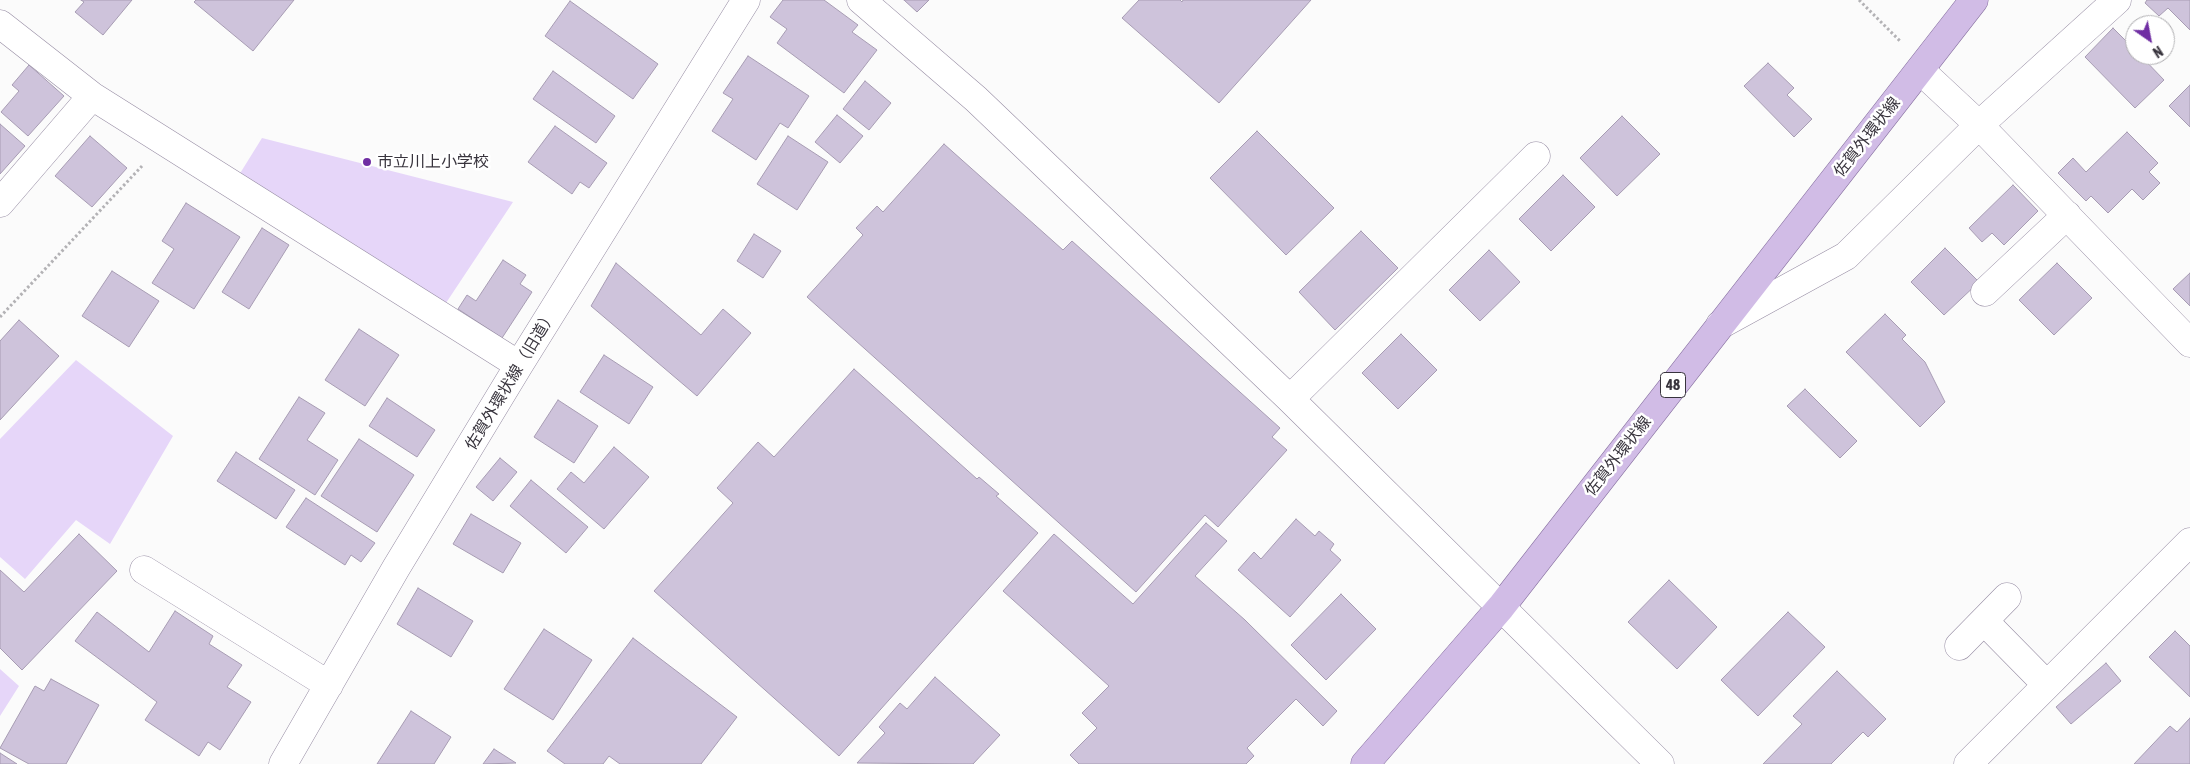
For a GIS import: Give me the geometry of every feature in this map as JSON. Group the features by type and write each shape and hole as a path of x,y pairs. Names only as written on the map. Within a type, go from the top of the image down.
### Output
{"main road":[{"name":"佐賀外環状線","path":"1365,764 1500,607 1974,0"}],"street":[{"name":"佐賀外環状線（旧道）","path":"283,764 396,568 519,365 746,0"},
{"path":"861,0 976,99 1290,399 1660,764"},
{"path":"1719,326 1846,256 1979,126 2117,0"},
{"path":"0,24 92,96 519,365"},
{"path":"1920,70 1979,126 2190,343"},
{"path":"0,204 92,96"},
{"path":"1290,399 1536,156"},
{"path":"1985,292 2067,216"},
{"path":"1968,764 2190,542"},
{"path":"144,570 329,685"},
{"path":"1959,646 2007,597"},
{"path":"1984,621 2047,684"}],"path":[{"path":"1859,0 1900,42 1920,70"},
{"path":"0,317 165,142"}],"shaded area":[{"path":"262,138 513,202 444,306 239,175"},
{"path":"76,360 173,436 110,544 76,520 25,579 0,557 0,439"},
{"path":"0,669 19,686 0,716"}],"building":[{"path":"81,0 132,0 103,35 75,12 84,2"},
{"path":"196,0 294,0 253,51 194,2"},
{"path":"783,0 824,0 858,25 852,32 877,50 844,93 777,43 787,29 770,17"},
{"path":"904,0 929,0 917,12"},
{"path":"1139,0 1180,0 1182,2 1183,0 1311,0 1219,103 1122,18"},
{"path":"2147,0 2190,0 2190,30 2168,8 2158,15 2145,3"},
{"path":"570,1 658,64 633,99 545,36"},
{"path":"2113,28 2125,40 2125,65 2150,65 2164,80 2135,108 2085,57"},
{"path":"748,56 809,96 788,128 780,123 756,160 712,131 733,99 723,93"},
{"path":"1768,63 1794,88 1787,95 1812,119 1794,137 1744,86"},
{"path":"29,65 64,96 28,136 1,112 19,91 12,85"},
{"path":"553,71 615,116 596,143 533,99"},
{"path":"865,81 891,103 869,130 843,109"},
{"path":"2190,85 2190,127 2169,106"},
{"path":"837,115 863,136 840,163 815,142"},
{"path":"1622,116 1660,154 1617,196 1580,158"},
{"path":"0,124 25,146 0,174"},
{"path":"555,126 607,163 589,188 580,182 572,194 528,162"},
{"path":"1257,131 1334,208 1286,255 1210,178"},
{"path":"2127,132 2158,163 2149,172 2160,183 2143,200 2132,189 2108,213 2091,196 2086,201 2058,173 2073,158 2086,172"},
{"path":"90,136 127,168 92,207 55,176"},
{"path":"788,136 828,162 797,210 757,184"},
{"path":"944,144 1063,250 1072,241 1280,428 1272,437 1287,450 1218,527 1205,515 1136,592 807,297 863,235 856,228 877,206 883,212"},
{"path":"1563,175 1595,207 1551,251 1519,219"},
{"path":"2013,185 2038,211 2004,245 1992,233 1982,242 1969,228"},
{"path":"186,203 240,237 194,309 152,283 174,249 162,241"},
{"path":"262,228 289,245 249,309 222,292"},
{"path":"1361,231 1398,268 1335,330 1299,292"},
{"path":"754,234 781,251 763,278 737,261"},
{"path":"1945,248 1979,282 1944,315 1911,282"},
{"path":"1489,250 1520,282 1480,321 1449,290"},
{"path":"503,260 526,275 520,284 532,292 502,338 458,309 467,295 476,301"},
{"path":"616,263 701,335 723,309 751,333 697,396 591,306"},
{"path":"2057,263 2092,298 2054,335 2019,300"},
{"path":"112,271 159,301 129,347 82,316"},
{"path":"2190,273 2190,306 2173,289"},
{"path":"1885,314 1906,335 1902,339 1925,362 1945,402 1920,427 1846,352"},
{"path":"19,320 59,356 0,420 0,341"},
{"path":"359,329 399,355 365,406 325,380"},
{"path":"1401,334 1437,370 1398,409 1362,373"},
{"path":"604,355 653,387 629,424 580,392"},
{"path":"854,369 977,479 979,477 999,494 996,496 1038,533 839,756 654,591 733,503 717,488 758,442 774,457"},
{"path":"1805,389 1857,441 1840,458 1787,406"},
{"path":"299,397 325,413 307,440 338,460 315,495 259,459"},
{"path":"387,398 435,430 417,457 369,426"},
{"path":"558,400 598,426 574,463 534,437"},
{"path":"359,439 414,475 377,532 321,496"},
{"path":"614,447 649,477 604,529 557,489 571,472 584,483"},
{"path":"236,452 295,490 276,519 217,481"},
{"path":"500,458 517,472 493,501 476,487"},
{"path":"531,480 588,527 566,553 510,506"},
{"path":"306,498 375,543 361,562 351,555 345,565 286,527"},
{"path":"471,514 521,543 503,573 453,544"},
{"path":"1296,519 1315,536 1319,531 1334,544 1330,550 1341,560 1290,617 1238,570 1254,552 1261,559"},
{"path":"1206,523 1227,541 1195,576 1245,620 1337,711 1323,726 1296,699 1247,748 1254,756 1246,764 1079,764 1070,755 1097,728 1082,713 1109,686 1003,591 1054,534 1133,604"},
{"path":"79,534 117,571 22,670 0,648 0,570 24,592"},
{"path":"1669,580 1717,627 1677,669 1628,622"},
{"path":"418,588 473,621 451,657 397,624"},
{"path":"1341,594 1376,629 1326,680 1291,645"},
{"path":"175,611 213,636 209,644 242,665 227,687 251,702 220,750 208,742 199,756 145,720 157,702 75,641 97,612 149,652"},
{"path":"1788,612 1825,647 1758,716 1721,680"},
{"path":"544,629 592,660 553,720 504,689"},
{"path":"2175,631 2190,646 2190,697 2149,657"},
{"path":"633,638 737,717 701,764 620,764 609,756 603,764 565,764 547,751"},
{"path":"2106,663 2121,681 2071,724 2056,707"},
{"path":"1837,671 1886,719 1868,737 1863,732 1831,764 1763,764 1802,724 1793,716"},
{"path":"935,677 1000,735 973,764 857,763 885,733 879,727 900,703 907,709"},
{"path":"51,679 99,705 66,764 29,764 0,748 35,686 44,691"},
{"path":"411,711 451,737 434,764 377,764"},
{"path":"2190,718 2190,764 2134,764 2170,726 2177,732"},
{"path":"494,749 516,763 483,764"},
{"path":"0,753 17,764 0,764"}],"place":[{"name":"市立川上小学校","path":"367,162"}]}
